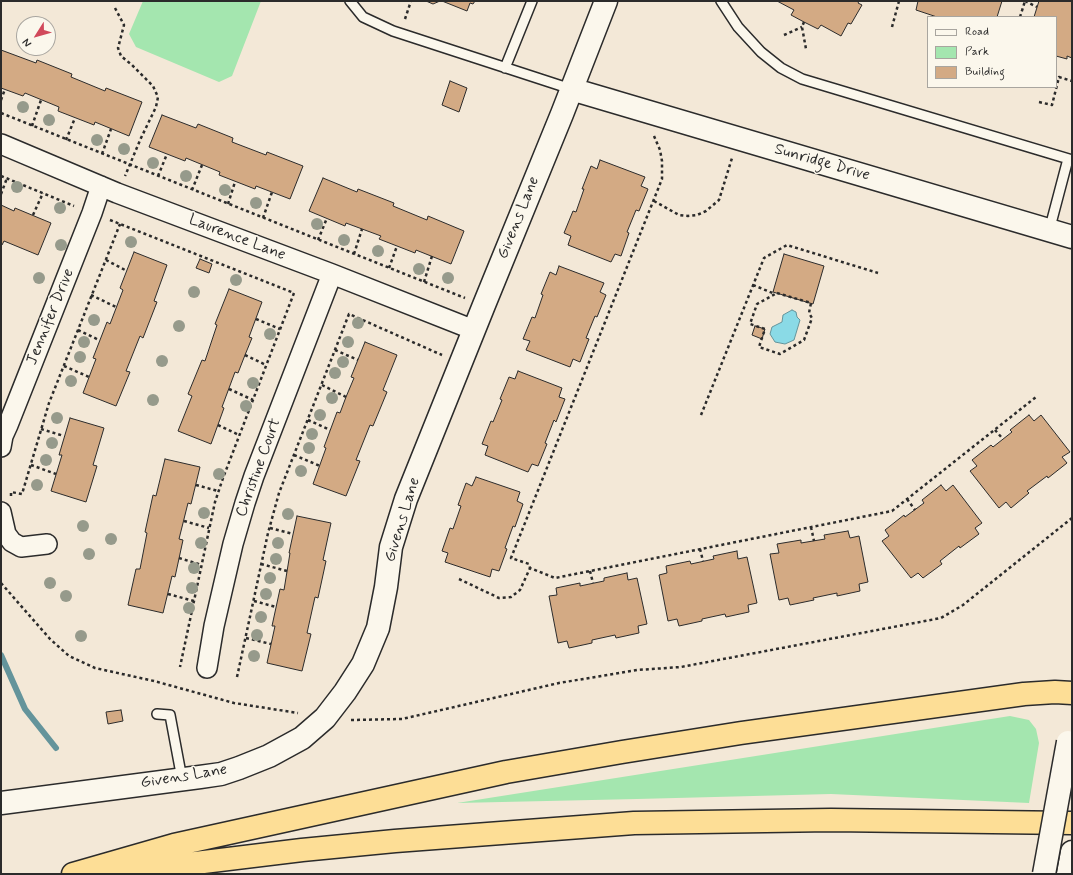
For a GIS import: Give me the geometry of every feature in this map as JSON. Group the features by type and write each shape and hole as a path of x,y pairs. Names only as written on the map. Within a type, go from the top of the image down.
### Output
{"highway":[{"path":"73,874 174,845 521,770 765,729 1024,694 1055,692 1072,693"},
{"path":"110,874 394,840 634,823 831,820 1072,823"}],"street":[{"name":"Givens Lane","path":"1,804 220,774 240,768 269,756 302,738 325,718 345,692 363,664 378,628 386,587 391,547 406,498 606,1"},
{"name":"Sunridge Drive","path":"571,89 1049,231 1071,235"},
{"name":"Laurence Lane","path":"1,144 101,186 474,330"},
{"name":"Jennifer Drive","path":"1,447 8,425 92,213 101,186"},
{"name":"Christine Court","path":"207,668 214,626 233,544 245,503 332,274"},
{"path":"6,506 6,534 10,541 21,547 47,544"},
{"path":"1044,874 1070,738"},
{"path":"1068,874 1072,852"}],"lane":[{"path":"350,1 363,17 393,31 571,89"},
{"path":"505,68 532,1"},
{"path":"721,1 738,27 761,52 782,68 802,79 1070,160 1049,231"},
{"path":"157,714 170,715 182,779"}],"path":[{"path":"404,24 411,1"},
{"path":"892,27 899,1"},
{"path":"1020,16 1025,1 1037,6"},
{"path":"115,8 124,25 118,48 121,56 153,86 158,97 156,107 132,159"},
{"path":"804,22 802,26 806,49"},
{"path":"784,35 802,26"},
{"path":"1057,85 1059,77 1072,81"},
{"path":"1039,102 1052,105 1056,88"},
{"path":"1,100 5,89"},
{"path":"32,126 41,100"},
{"path":"1,113 484,305"},
{"path":"66,140 75,118"},
{"path":"102,154 111,128"},
{"path":"653,134 660,150 663,174 662,179 511,558 529,564 530,568 555,578 892,511 1036,397"},
{"path":"654,202 679,215 697,215 706,210 719,200 732,158 729,152"},
{"path":"158,176 167,154"},
{"path":"192,190 202,165"},
{"path":"1,176 294,293 218,491 180,667"},
{"path":"1,194 7,178"},
{"path":"228,204 235,182"},
{"path":"263,218 272,192"},
{"path":"34,215 43,193"},
{"path":"318,240 327,218"},
{"path":"6,506 11,492 22,494 49,404 120,224"},
{"path":"354,254 362,229"},
{"path":"701,416 764,258 787,245 878,273"},
{"path":"389,268 397,246"},
{"path":"424,282 432,256"},
{"path":"106,260 127,271"},
{"path":"754,285 775,294 776,293 811,303 809,313 812,318 804,340 780,354 759,347 765,329 750,324 757,304 775,294"},
{"path":"91,296 116,307"},
{"path":"237,677 279,493 349,314 445,356"},
{"path":"256,319 280,329"},
{"path":"78,330 99,340"},
{"path":"335,350 358,360"},
{"path":"245,355 266,365"},
{"path":"64,366 89,377"},
{"path":"322,385 346,397"},
{"path":"228,389 253,400"},
{"path":"308,420 330,430"},
{"path":"218,425 239,436"},
{"path":"41,429 64,436"},
{"path":"995,430 1003,439"},
{"path":"294,455 320,466"},
{"path":"31,465 56,474"},
{"path":"196,485 218,491"},
{"path":"907,499 915,510"},
{"path":"1,583 50,638 69,656 95,668 154,681 234,703 325,718 347,720 402,719 559,683 637,670 680,667 941,618 963,605 1072,518"},
{"path":"184,521 209,528"},
{"path":"811,527 814,541"},
{"path":"270,528 293,534"},
{"path":"700,549 703,561"},
{"path":"179,558 202,565"},
{"path":"262,564 287,571"},
{"path":"459,579 499,598 505,598 511,597 520,590 530,568"},
{"path":"590,571 593,583"},
{"path":"168,594 194,601"},
{"path":"254,601 276,607"},
{"path":"246,638 271,644"}],"green space":[{"path":"143,1 261,1 232,76 219,82 136,47 129,34"},
{"path":"1010,716 1029,720 1036,729 1039,743 1029,803 831,794 457,803"}],"water":[{"path":"792,310 796,312 797,317 800,320 794,340 785,344 775,342 770,334 772,327 782,322 783,315"}],"building":[{"path":"426,1 440,1 433,4"},
{"path":"442,1 475,1 473,4 470,3 467,11"},
{"path":"777,1 859,1 858,3 862,5 851,24 848,23 841,36 821,25 818,29 791,15 794,10"},
{"path":"918,1 1002,1 997,16 934,16 916,10"},
{"path":"1039,1 1072,1 1072,58 1067,56 1067,59 1057,56 1057,16 1034,16"},
{"path":"1,50 36,63 37,60 72,74 71,77 105,91 106,88 142,102 129,136 95,122 94,125 58,111 59,107 25,93 23,96 1,88"},
{"path":"450,81 467,88 459,112 442,105"},
{"path":"162,115 196,128 198,124 233,138 232,142 266,155 267,152 303,166 290,199 256,186 255,189 219,175 220,172 186,158 185,161 149,147"},
{"path":"600,160 645,177 641,186 648,189 639,211 636,210 627,232 629,233 621,256 615,254 611,262 568,245 571,236 564,233 573,211 576,212 584,189 582,189 591,166 597,169"},
{"path":"323,178 357,192 358,189 394,203 393,206 427,220 428,216 464,231 451,264 416,250 415,253 379,239 381,236 346,223 345,226 309,211"},
{"path":"1,205 14,211 15,208 51,223 38,255 4,241 2,245 1,244"},
{"path":"134,252 167,265 154,301 157,302 143,338 140,336 126,371 130,372 116,406 83,393 96,359 93,358 107,322 110,324 123,290 120,288"},
{"path":"784,254 824,266 813,304 773,292"},
{"path":"200,259 212,264 209,273 196,268"},
{"path":"559,266 604,283 600,292 606,295 586,338 589,339 580,362 573,359 570,367 526,350 530,341 523,339 532,317 535,318 543,295 541,294 550,272 556,275"},
{"path":"229,289 262,302 249,337 252,338 238,373 235,372 222,407 224,408 211,444 178,431 192,396 188,394 202,360 205,361 217,325 215,324"},
{"path":"755,326 765,329 762,339 752,335"},
{"path":"365,342 397,355 383,390 387,392 373,426 370,425 356,460 360,461 346,496 313,484 326,448 324,447 337,412 340,413 354,378 351,377"},
{"path":"518,371 562,388 559,397 565,399 556,422 554,420 545,443 547,444 538,466 532,464 528,472 485,455 488,446 482,444 491,421 493,422 502,400 500,399 509,377 515,379"},
{"path":"1029,415 1034,421 1041,415 1070,452 1062,457 1067,463 1048,478 1047,476 1027,491 1029,493 1011,508 1006,502 999,508 970,471 977,466 972,460 991,445 993,447 1012,432 1010,430"},
{"path":"70,418 104,428 93,465 97,466 86,502 51,491 62,455 59,455"},
{"path":"165,459 200,467 191,504 188,503 179,539 183,540 175,577 172,576 163,613 128,605 136,569 140,569 147,533 145,532 153,495 156,496"},
{"path":"476,477 520,492 517,501 523,504 515,527 513,526 505,548 507,549 499,571 492,569 490,577 445,562 448,553 442,551 450,528 453,529 461,506 458,505 466,483 472,486"},
{"path":"941,485 946,491 953,485 982,523 975,528 979,534 960,548 959,546 940,561 942,564 923,578 918,573 911,578 882,541 889,536 885,530 904,515 905,517 924,503 922,500"},
{"path":"297,516 331,523 323,560 326,561 318,598 315,597 307,633 311,634 302,671 267,663 275,626 272,626 280,589 284,590 289,553"},
{"path":"848,531 850,538 859,536 868,582 859,584 860,591 837,596 837,593 790,605 788,598 779,600 770,554 779,553 777,544 801,540 801,543 825,539 824,535"},
{"path":"737,551 738,559 747,557 757,603 748,605 749,612 726,617 725,614 679,626 677,619 668,621 659,575 667,573 666,566 690,561 691,564 714,559 713,556"},
{"path":"627,573 628,580 637,578 647,624 638,626 639,633 616,638 615,635 592,640 592,643 569,648 567,641 558,643 549,596 557,595 556,588 580,583 580,586 604,581 604,578"},
{"path":"121,710 123,721 108,724 106,712"}],"waterway":[{"path":"1,655 25,709 56,748"}]}
